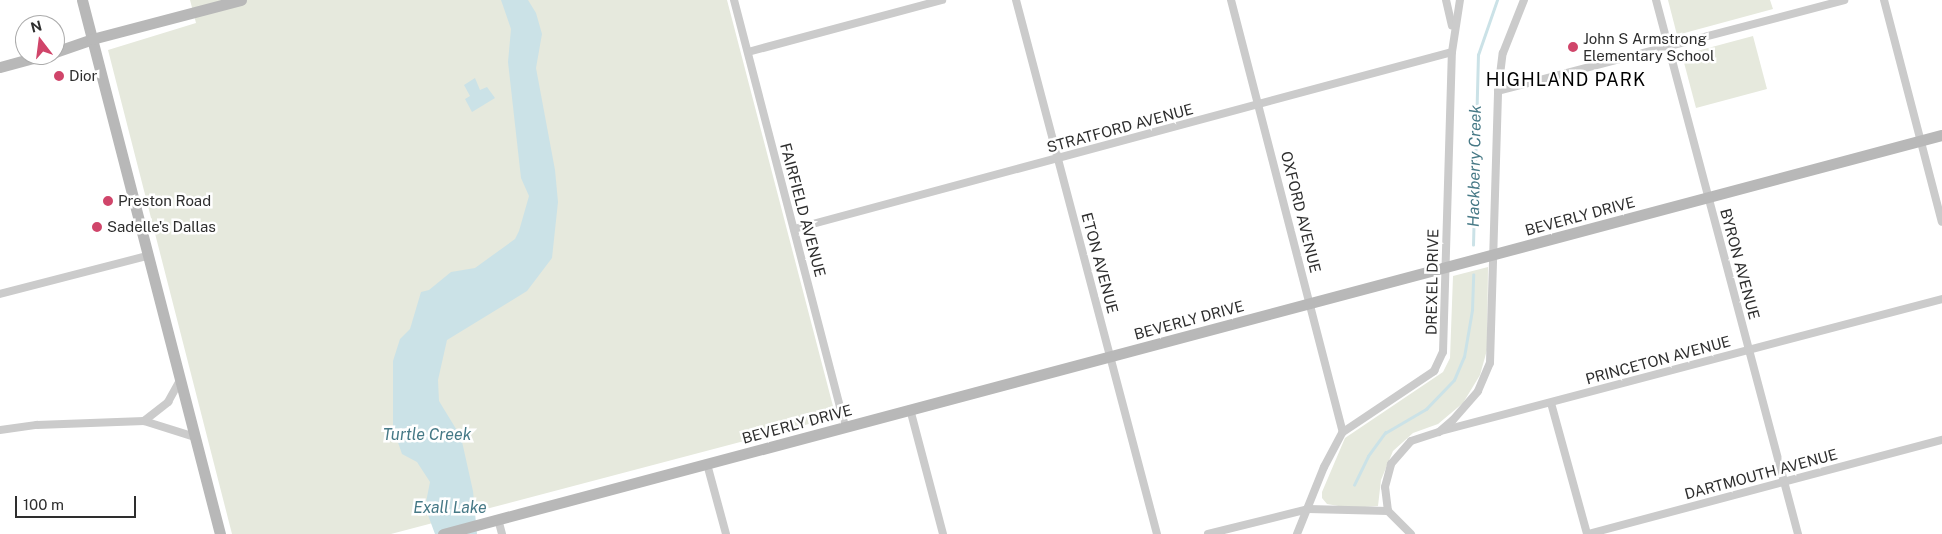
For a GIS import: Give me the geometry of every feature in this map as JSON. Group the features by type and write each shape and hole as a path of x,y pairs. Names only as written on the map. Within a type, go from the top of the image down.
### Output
{"street":[{"path":"82,0 220,534"},
{"path":"65,48 92,39 241,0"},
{"name":"FAIRFIELD AVENUE","path":"734,0 845,427"},
{"path":"748,52 942,0"},
{"name":"ETON AVENUE","path":"1016,0 1157,534"},
{"name":"OXFORD AVENUE","path":"1231,0 1343,432"},
{"path":"1446,0 1454,29"},
{"name":"DREXEL DRIVE","path":"1297,534 1334,445 1343,432 1421,380 1440,362 1446,337 1452,52 1454,29 1460,0"},
{"path":"1439,432 1468,405 1486,376 1492,348 1498,91 1503,53 1524,0"},
{"name":"BYRON AVENUE","path":"1656,0 1798,534"},
{"path":"1498,91 1844,0"},
{"path":"1884,0 1942,222"},
{"path":"65,43 92,39"},
{"name":"STRATFORD AVENUE","path":"794,229 1057,160 1452,52"},
{"path":"0,59 15,55"},
{"path":"0,67 15,63"},
{"name":"BEVERLY DRIVE","path":"443,534 1942,135"},
{"path":"0,294 147,256"},
{"name":"PRINCETON AVENUE","path":"1388,511 1387,474 1396,456 1411,441 1942,299"},
{"path":"144,421 168,402 180,380"},
{"path":"1551,403 1588,534"},
{"path":"910,410 943,534"},
{"path":"0,430 37,425 144,421 195,437"},
{"name":"DARTMOUTH AVENUE","path":"1588,534 1942,440"},
{"path":"707,464 726,534"},
{"path":"1208,534 1308,509 1388,511 1411,534"},
{"path":"498,519 502,534"}],"shaded area":[{"path":"190,0 727,0 834,410 828,419 391,534 232,534 108,50 196,23"},
{"path":"1668,0 1770,0 1773,9 1677,35"},
{"path":"1753,36 1767,89 1696,108 1682,55"},
{"path":"1488,267 1487,350 1480,375 1463,403 1438,424 1413,433 1393,451 1381,480 1378,506 1350,508 1327,504 1322,498 1322,492 1345,438 1443,372 1450,358 1453,276"}],"water":[{"name":"Turtle Creek","path":"501,0 528,0 536,13 542,34 536,68 555,170 558,202 552,258 527,291 447,340 438,380 439,401 461,437 473,491 477,534 435,534 425,507 430,482 417,462 402,454 393,428 393,361 400,339 410,329 421,292 429,290 451,272 475,268 515,239 519,231 529,196 521,178 508,62 511,29"},
{"path":"475,78 480,90 487,87 495,98 472,112 465,99 470,96 464,85"}],"waterway":[{"name":"Hackberry Creek","path":"1473,245 1478,55 1497,0"},
{"name":"Hackberry Creek","path":"1354,485 1368,456 1385,433 1426,409 1454,380 1464,357 1472,310 1473,275"}],"place":[{"name":"John S Armstrong Elementary School","path":"1573,47"},
{"name":"Dior","path":"59,76"},
{"name":"Preston Road","path":"108,201"},
{"name":"Sadelle's Dallas","path":"97,227"}],"district":[{"name":"HIGHLAND PARK","path":"1566,80"}],"water label":[{"name":"Exall Lake","path":"450,508"}]}
